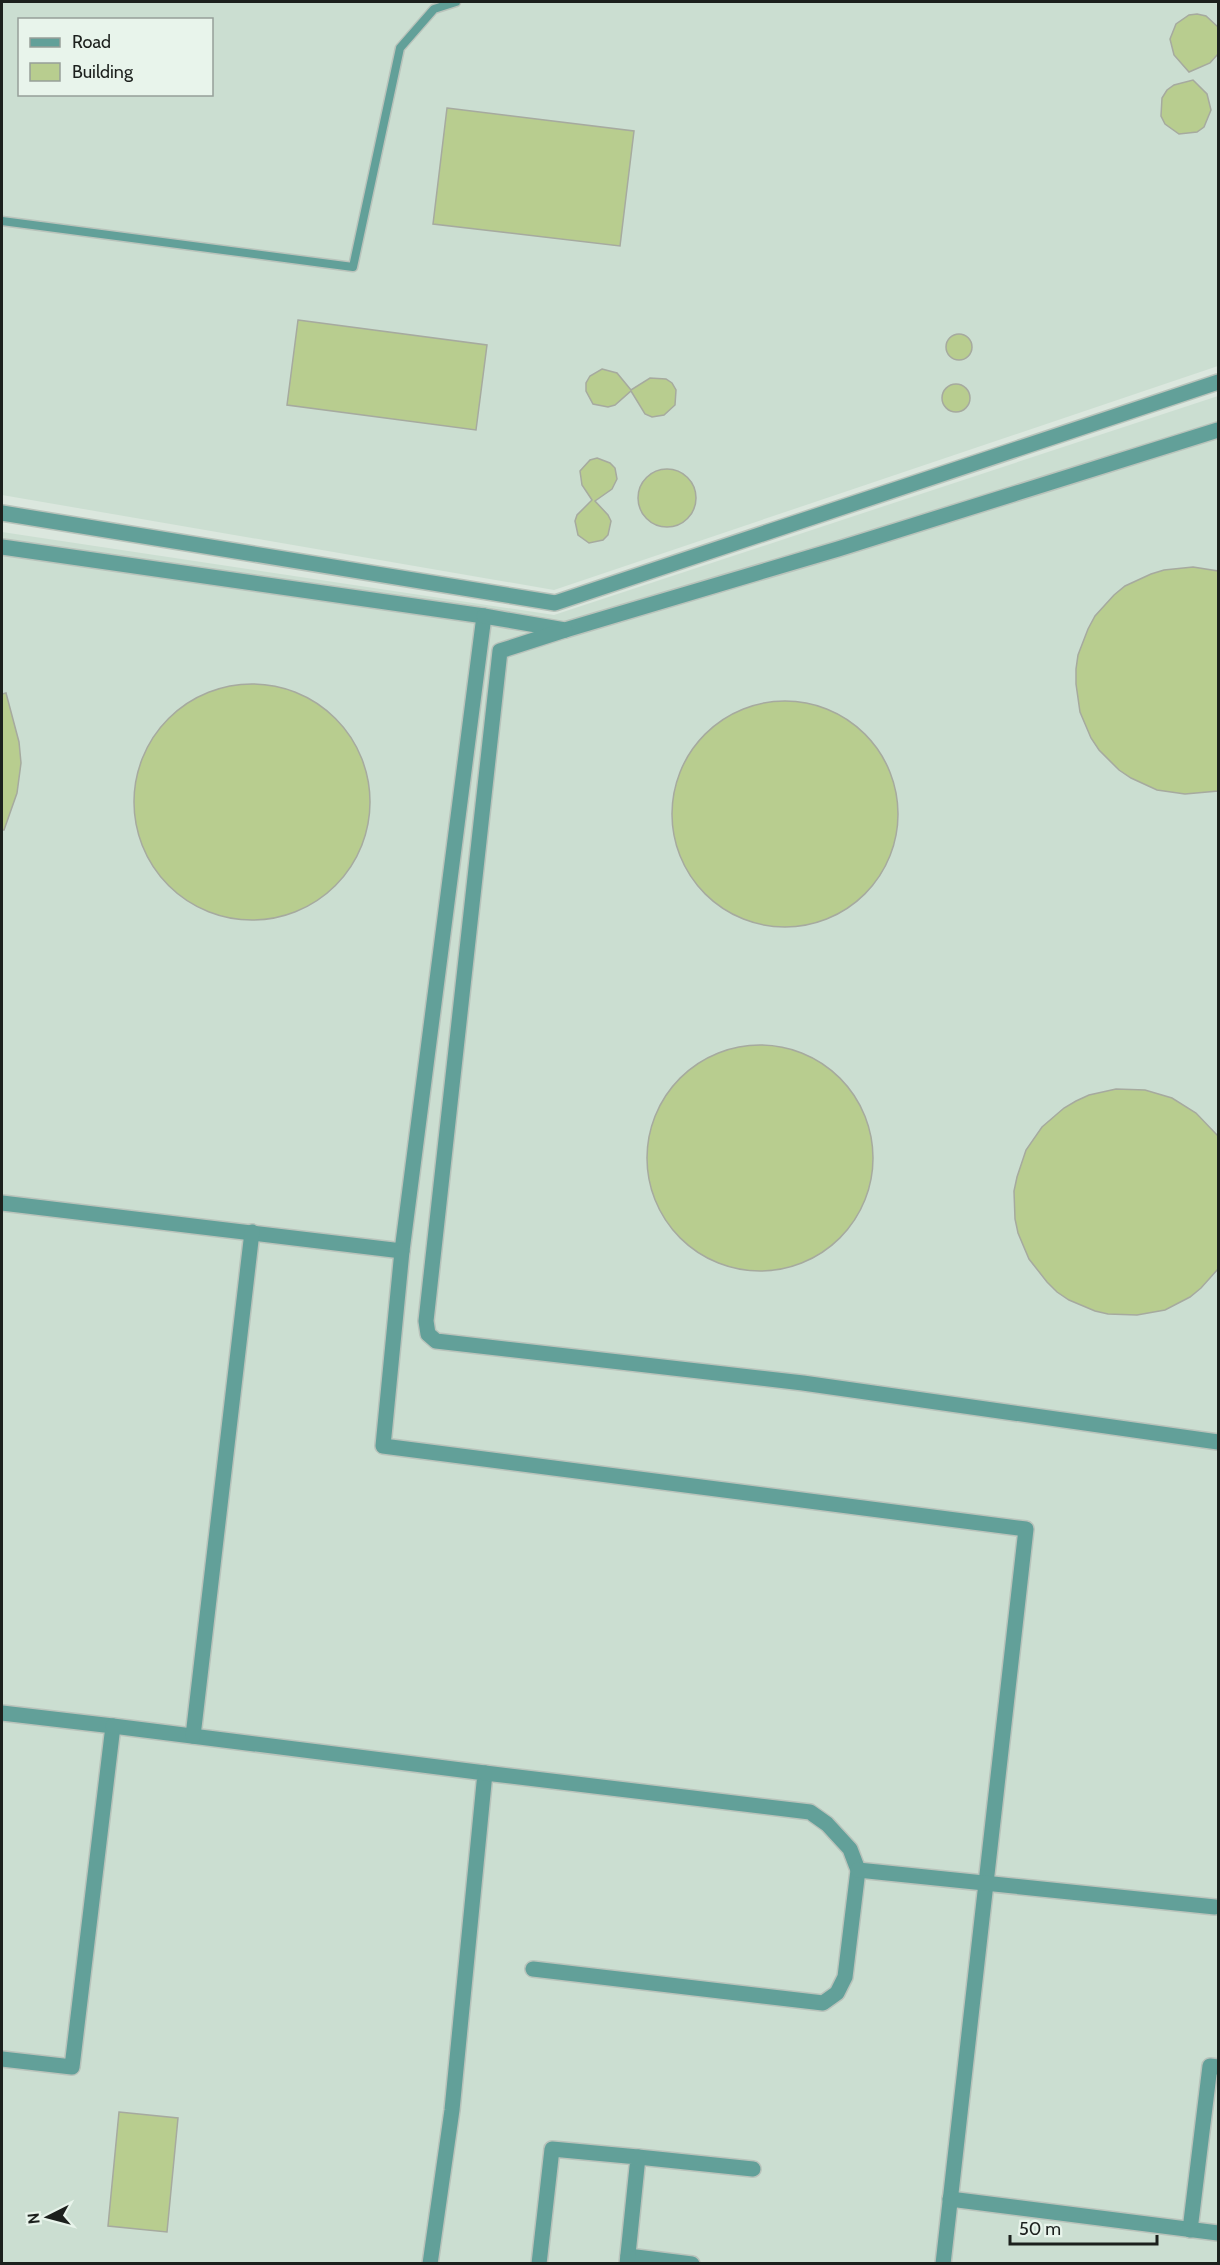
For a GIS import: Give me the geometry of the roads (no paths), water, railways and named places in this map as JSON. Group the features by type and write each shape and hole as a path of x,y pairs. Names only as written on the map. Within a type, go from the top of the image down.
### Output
{"street":[{"path":"2,513 555,603 1218,382"},
{"path":"1218,430 838,549 500,651 426,1321 429,1334 436,1341 803,1383 1218,1442"},
{"path":"2,547 484,616 565,630"},
{"path":"484,616 402,1251 383,1446 1026,1529 943,2264"},
{"path":"2,1203 402,1251"},
{"path":"193,1736 252,1232"},
{"path":"2,1713 810,1812 827,1824 850,1849 858,1870 845,1977 837,1993 823,2003 532,1969"},
{"path":"2,2059 72,2067 113,1726"},
{"path":"430,2264 452,2110 485,1773"},
{"path":"858,1870 1215,1907"},
{"path":"1190,2230 1210,2066 1218,2067"},
{"path":"540,2264 552,2149 753,2169"},
{"path":"638,2157 627,2260 692,2264"},
{"path":"950,2199 1218,2233"}],"lane":[{"path":"2,221 353,267 400,48 434,9 456,2"}]}
